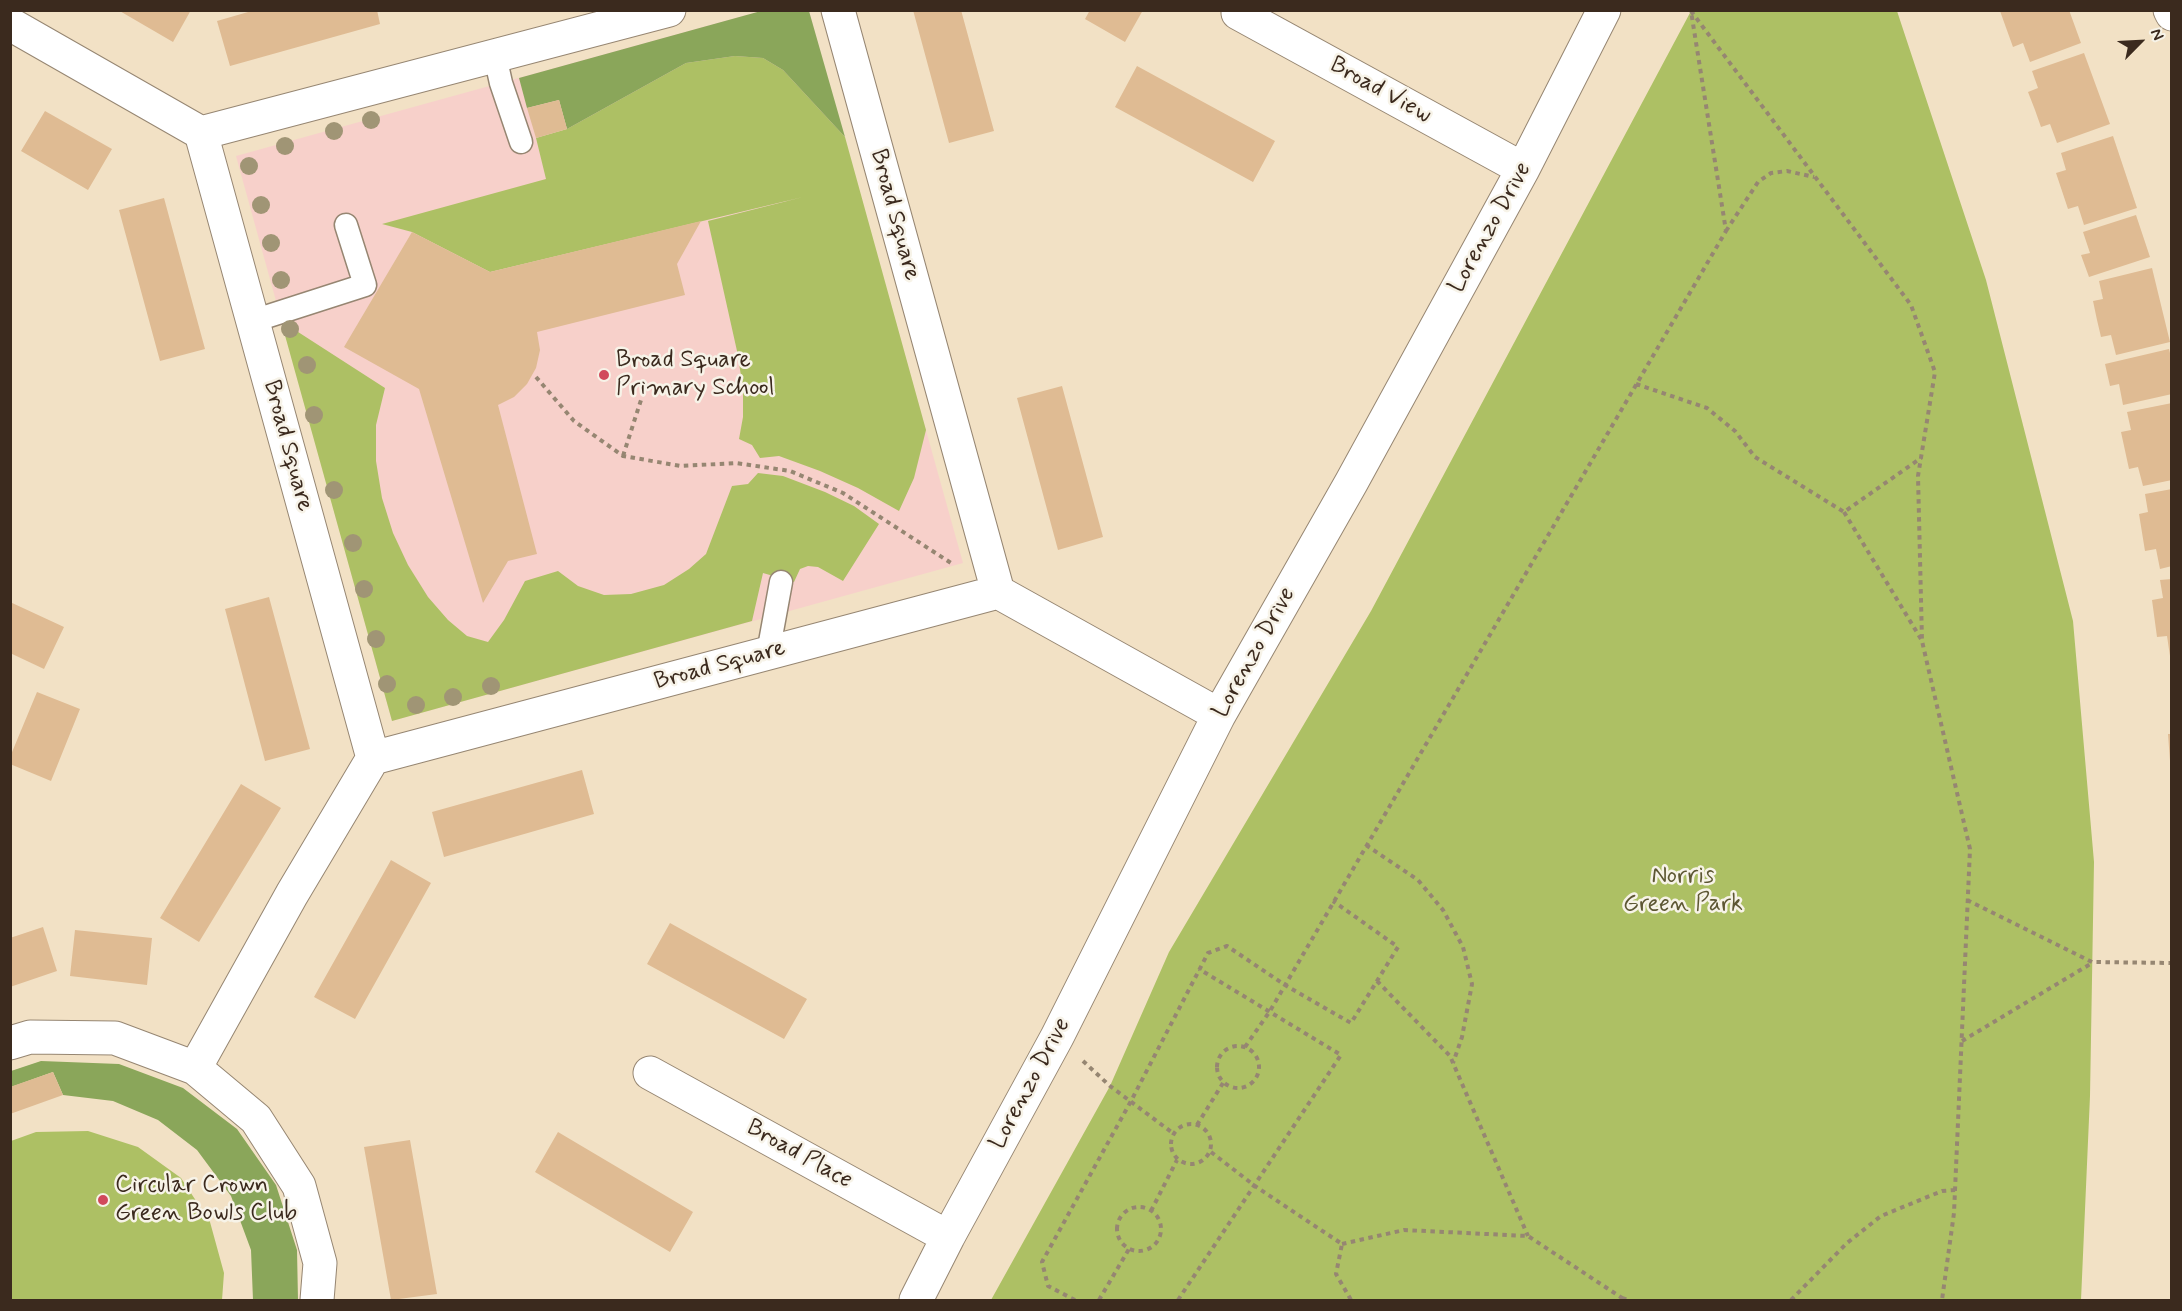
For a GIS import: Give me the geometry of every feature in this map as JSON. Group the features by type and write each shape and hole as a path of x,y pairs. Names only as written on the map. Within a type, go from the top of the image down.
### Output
{"street":[{"path":"10,24 201,133 669,10"},
{"name":"Broad Square","path":"201,133 373,758 998,592 838,10"},
{"name":"Lorenzo Drive","path":"916,1300 1057,1037 1219,715 1351,483 1523,169 1604,10"},
{"name":"Broad View","path":"1238,13 1523,169"},
{"path":"998,592 1219,715"},
{"path":"195,1068 292,894 373,758"},
{"path":"10,1043 30,1037 115,1038 195,1068 256,1119 299,1186 320,1263 317,1300"},
{"name":"Broad Place","path":"650,1073 948,1237"}],"lane":[{"path":"495,56 501,83 521,142"},
{"path":"253,321 365,285 346,225"},
{"path":"768,654 781,582"}],"path":[{"path":"1726,231 1691,11 1911,305 1935,372 1918,476 1922,641 1970,849 1954,1213 1942,1300"},
{"path":"1245,1047 1270,1011 1726,231 1758,182 1771,173 1787,171 1815,177"},
{"path":"536,377 574,421 623,456 681,466 736,462 790,471 843,493 998,592"},
{"path":"1636,384 1707,408 1735,431 1755,457 1844,512 1922,641"},
{"path":"623,456 641,400"},
{"path":"1844,512 1921,457"},
{"path":"1366,845 1418,879 1443,910 1463,947 1472,984 1462,1037 1453,1063"},
{"path":"1967,900 2092,962 2172,963"},
{"path":"1075,1300 1048,1286 1042,1262 1131,1101 1208,953 1227,946 1285,985 1351,1023 1398,947 1333,902"},
{"path":"1962,1041 2092,962"},
{"path":"1178,1300 1341,1056 1199,969"},
{"path":"1377,981 1450,1056 1528,1236"},
{"path":"1231,1047 1245,1047 1251,1051 1258,1062 1257,1076 1254,1081 1242,1088 1223,1083 1217,1070 1220,1056 1231,1047"},
{"path":"1197,1125 1223,1083"},
{"path":"1110,1086 1174,1134"},
{"path":"1184,1125 1197,1125 1203,1128 1211,1138 1210,1152 1202,1162 1190,1165 1177,1160 1171,1148 1174,1134 1184,1125"},
{"path":"1210,1152 1255,1186 1341,1244 1404,1230 1528,1236 1621,1299 1628,1300"},
{"path":"1151,1211 1177,1160"},
{"path":"1791,1300 1847,1243 1881,1216 1942,1191 1955,1190"},
{"path":"1130,1209 1151,1211 1160,1223 1161,1230 1155,1243 1143,1251 1129,1249 1123,1245 1117,1232 1120,1218 1130,1209"},
{"path":"1341,1244 1336,1274 1351,1300"},
{"path":"1100,1300 1129,1249"}],"shaded area":[{"name":"Broad Square Primary School","path":"761,11 809,11 963,563 392,721 236,156"}],"green space":[{"path":"761,11 809,11 845,137 783,70 763,58 735,56 686,63 567,129 559,100 527,108 519,78"},
{"name":"Norris Green Park","path":"1691,11 1897,11 1986,280 2073,621 2094,862 2090,1096 2081,1300 991,1300 1110,1086 1169,952 1371,611"},
{"path":"735,56 763,58 783,70 845,137 926,430 914,478 899,511 858,488 820,471 779,456 760,458 752,445 739,439 743,417 743,388 708,221 803,197 490,272 412,232 382,224 546,179 536,138 567,129 686,63"},
{"path":"281,321 385,388 376,425 376,461 382,498 393,533 408,565 428,597 448,620 467,636 488,642 504,620 525,581 558,571 578,586 604,595 631,594 664,585 689,569 706,554 732,486 748,484 758,473 783,476 825,492 854,506 879,524 843,581 818,567 808,566 800,569 794,582 763,573 752,621 392,721"},
{"path":"41,1061 119,1064 183,1088 237,1129 276,1185 297,1250 298,1300 253,1300 251,1250 231,1196 197,1150 158,1120 113,1101 63,1095 53,1072 11,1087 11,1071"},
{"name":"Circular Crown Green Bowls Club","path":"88,1131 138,1147 181,1178 210,1222 224,1273 222,1300 11,1300 11,1141 36,1132"}],"building":[{"path":"118,10 191,10 173,42"},
{"path":"255,10 377,10 380,24 230,66 217,21"},
{"path":"913,10 961,10 994,131 949,143"},
{"path":"1090,10 1143,10 1125,42 1085,19"},
{"path":"2069,10 2081,43 2030,62 2023,43 2013,47 2000,11"},
{"path":"2084,53 2110,124 2057,143 2050,124 2041,127 2028,92 2038,88 2032,71"},
{"path":"1137,66 1275,141 1253,182 1115,107"},
{"path":"559,100 567,129 536,138 527,108"},
{"path":"45,111 112,149 88,190 21,151"},
{"path":"2113,136 2137,208 2084,225 2078,206 2068,209 2056,173 2066,170 2061,153"},
{"path":"164,198 205,349 160,361 119,210"},
{"path":"2136,215 2150,257 2089,277 2081,255 2090,253 2083,232"},
{"path":"701,221 677,264 685,295 537,332 540,350 536,368 527,384 514,397 498,405 537,554 508,561 483,603 419,389 344,347 412,232 490,272"},
{"path":"2152,268 2170,342 2116,355 2111,335 2101,337 2097,320 2093,301 2103,299 2099,281"},
{"path":"2169,349 2172,361 2172,394 2123,405 2119,384 2110,386 2105,364"},
{"path":"1062,386 1103,537 1058,550 1017,398"},
{"path":"2172,403 2172,480 2143,486 2138,467 2129,469 2121,432 2131,430 2127,412"},
{"path":"2172,489 2172,566 2160,569 2156,549 2145,551 2139,514 2148,512 2145,494"},
{"path":"2172,579 2172,656 2170,656 2167,636 2157,637 2152,600 2163,598 2160,580"},
{"path":"269,597 310,749 265,761 225,609"},
{"path":"10,602 64,627 44,669 10,653"},
{"path":"37,692 80,709 51,781 10,764 10,757"},
{"path":"2168,734 2172,734 2172,761 2170,761"},
{"path":"582,770 594,814 444,857 432,812"},
{"path":"241,784 281,808 199,942 160,918"},
{"path":"391,860 431,883 355,1019 314,997"},
{"path":"670,923 807,999 784,1039 647,964"},
{"path":"43,927 57,971 10,987 10,938"},
{"path":"75,930 152,938 147,985 70,976"},
{"path":"53,1072 63,1095 10,1114 10,1087"},
{"path":"558,1132 693,1212 670,1252 535,1172"},
{"path":"410,1140 437,1294 391,1300 364,1147"}],"place":[{"name":"Broad Square Primary School","path":"604,375"},
{"name":"Circular Crown Green Bowls Club","path":"103,1200"}]}
